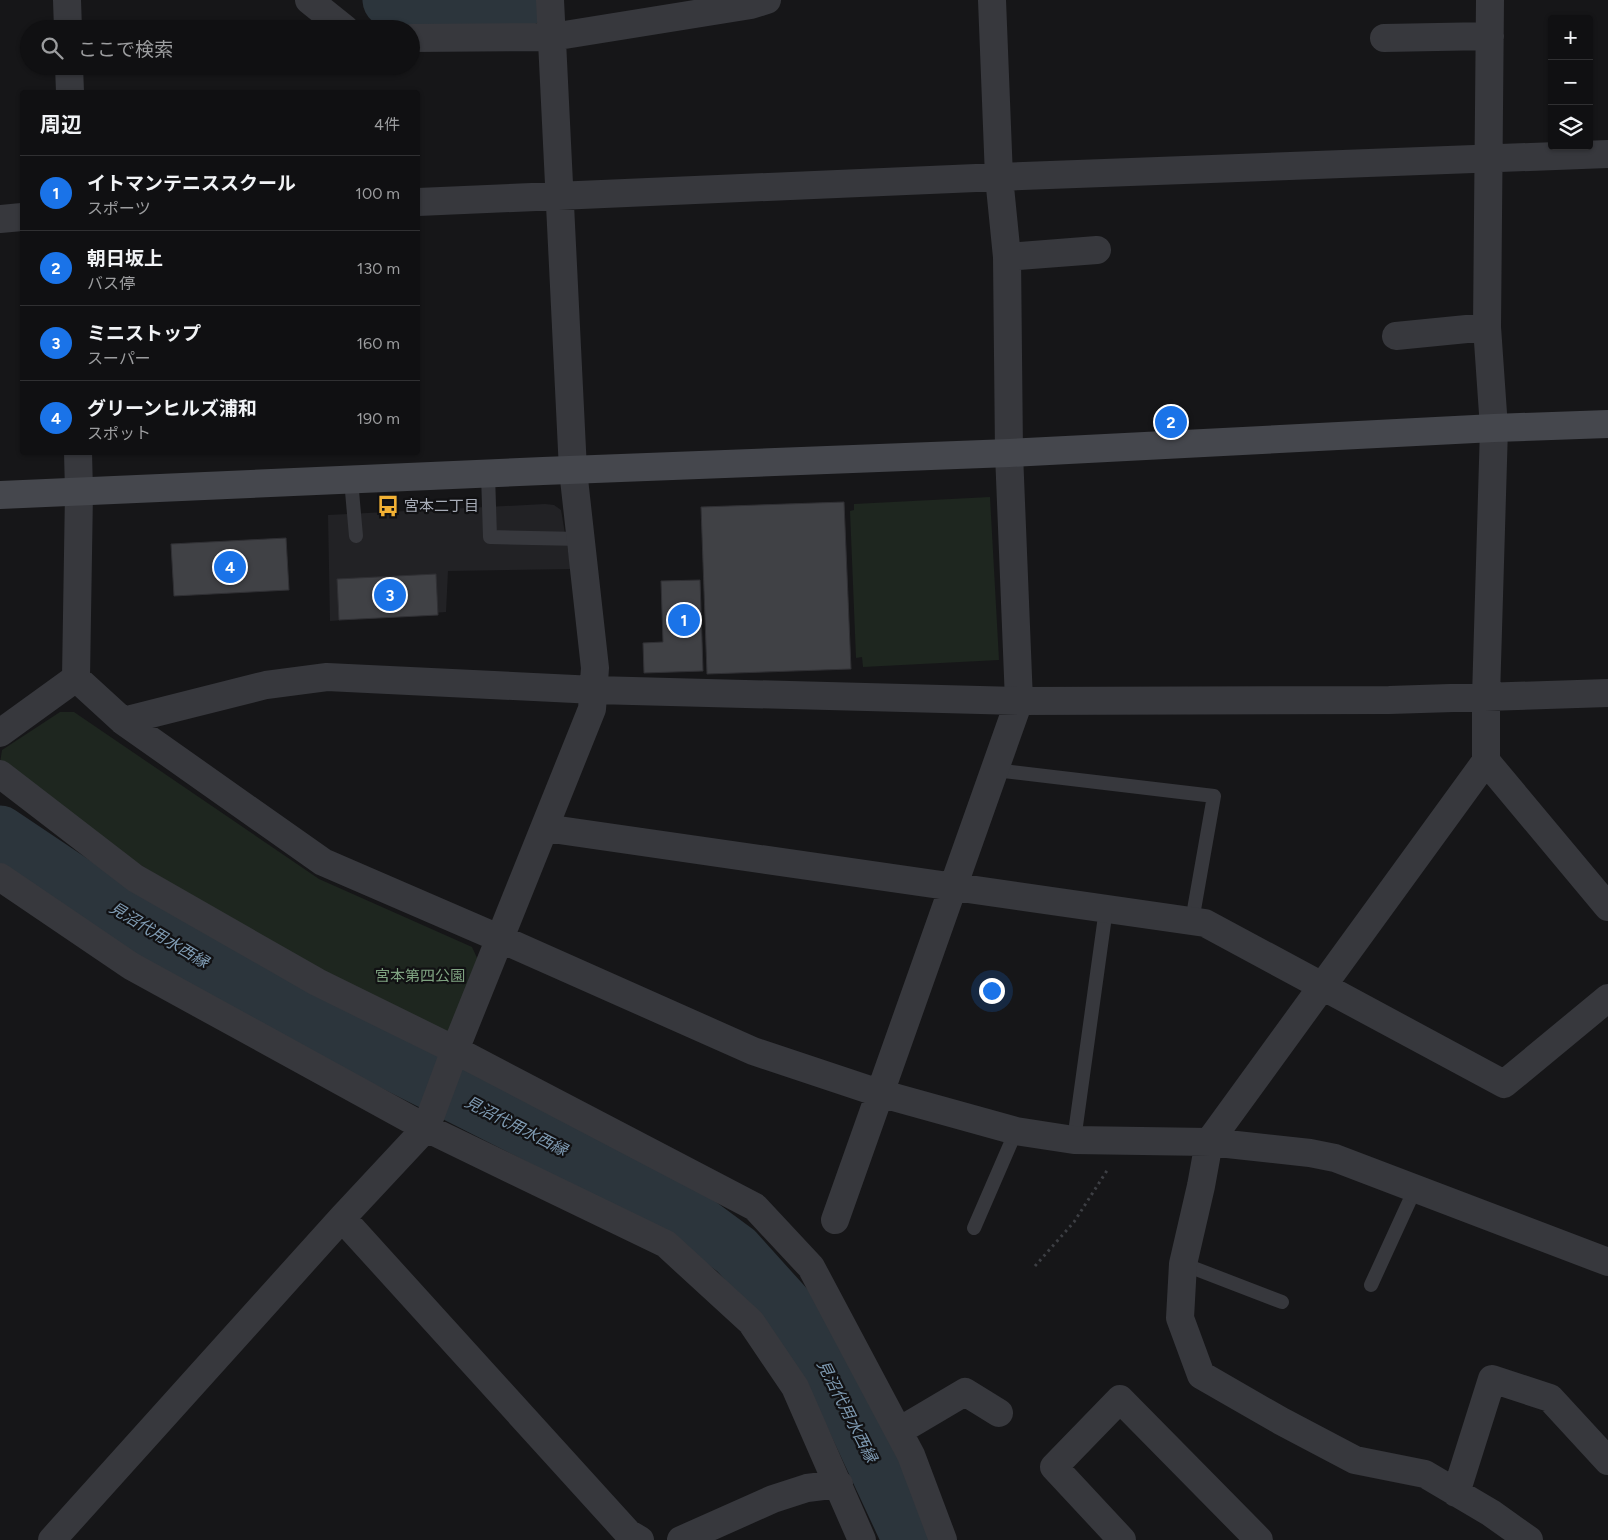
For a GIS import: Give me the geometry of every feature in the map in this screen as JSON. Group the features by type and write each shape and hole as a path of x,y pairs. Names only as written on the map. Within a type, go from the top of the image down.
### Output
{"street":[{"path":"68,0 68,20"},
{"path":"308,0 334,20"},
{"path":"420,37 551,21 752,5 766,0"},
{"path":"835,1220 1019,701 1009,453 1007,257 999,177 992,0"},
{"path":"1490,0 1487,327 1494,428 1486,697 1486,761 1209,1142 1183,1264 1180,1318 1201,1375 1281,1421 1355,1460 1425,1474 1491,1513 1529,1540"},
{"path":"52,1540 429,1120 592,709 595,690 595,668 572,470 551,21"},
{"path":"1384,38 1490,36"},
{"path":"69,75 70,90"},
{"path":"420,202 999,177 1608,154"},
{"path":"0,219 20,218"},
{"path":"1007,257 1097,250"},
{"path":"1396,336 1487,327"},
{"path":"0,495 1009,453 1494,428 1608,424"},
{"path":"78,455 76,678 123,721 323,862 753,1050 880,1093 1016,1131 1074,1140 1209,1142 1310,1153 1335,1158 1608,1262"},
{"path":"123,721 266,685 327,677 595,690 1019,701 1379,700 1608,693"},
{"path":"0,733 76,678"},
{"path":"1486,761 1608,907"},
{"path":"0,774 136,878 317,982 453,1057 756,1207 817,1257 911,1455 943,1540"},
{"path":"544,828 1205,924 1504,1084 1608,998"},
{"path":"0,877 131,966 666,1244 751,1322 795,1387 862,1540"},
{"path":"342,1218 628,1533 640,1540"},
{"path":"1456,1493 1492,1379 1550,1398 1608,1462"},
{"path":"899,1432 965,1392 999,1414"},
{"path":"1122,1540 1054,1467 1120,1399 1259,1540"},
{"path":"681,1540 773,1499 807,1488 839,1484"}],"lane":[{"path":"488,474 490,537 580,539"},
{"path":"352,480 356,536"},
{"path":"995,770 1214,796 1192,921"},
{"path":"1074,1140 1106,909"},
{"path":"974,1228 1016,1131"},
{"path":"1371,1285 1415,1189"},
{"path":"1183,1264 1282,1302"}],"path":[{"path":"1035,1266 1074,1222 1127,1141"}],"shaded area":[{"path":"554,505 561,510 571,569 448,571 446,612 330,621 328,515"}],"green space":[{"path":"990,497 999,660 863,667 862,657 856,658 850,511 854,510 854,504"},
{"name":"宮本第四公園","path":"60,712 74,712 319,879 472,947 478,960 450,1033 321,978 104,842 0,763 2,750"}],"building":[{"path":"844,502 851,669 707,674 701,507"},
{"path":"286,538 289,590 174,596 171,544"},
{"path":"436,574 438,615 339,620 337,579"},
{"path":"700,580 703,671 644,673 643,643 663,642 661,581"}],"waterway":[{"name":"見沼代用水西縁","path":"390,0 399,3 466,5 522,0"},
{"name":"見沼代用水西縁","path":"0,833 149,933 294,1013 675,1206 736,1251 791,1312 836,1381 910,1540"}],"place":[{"name":"朝日坂上","path":"1171,422"},
{"name":"宮本二丁目","path":"388,506"},
{"name":"グリーンヒルズ浦和","path":"230,567"},
{"name":"ミニストップ","path":"390,595"},
{"name":"イトマンテニススクール","path":"684,620"}]}
